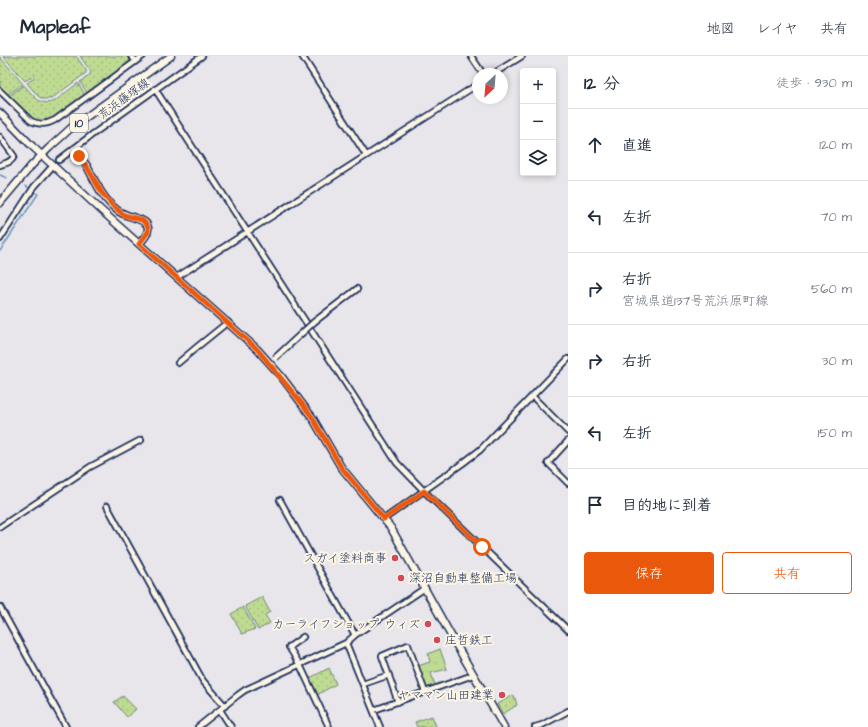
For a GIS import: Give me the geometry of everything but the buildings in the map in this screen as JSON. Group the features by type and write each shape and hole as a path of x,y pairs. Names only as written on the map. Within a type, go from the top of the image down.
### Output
{"main road":[{"name":"10","path":"0,204 41,155 71,128 171,56"},
{"path":"0,113 41,155 228,322 270,363 312,417 341,467 391,528 473,675 504,727"},
{"path":"74,149 87,167 102,193 113,206 124,215 142,220 147,225 148,232 139,244"}],"street":[{"path":"132,56 136,62"},
{"path":"0,91 31,121 44,124 55,120 143,56"},
{"name":"荒浜藤塚線","path":"59,160 202,56"},
{"path":"302,56 366,156"},
{"path":"471,56 479,68"},
{"path":"503,68 522,56"},
{"path":"177,277 472,88"},
{"path":"156,89 397,463 568,630"},
{"path":"0,138 14,156 10,162 0,165"},
{"path":"0,238 34,187 50,169"},
{"path":"270,363 314,322 357,289"},
{"path":"178,363 228,322"},
{"path":"384,519 480,450 568,359"},
{"path":"532,396 568,432"},
{"path":"0,527 90,467 141,440"},
{"path":"568,441 548,463 568,483"},
{"path":"280,500 356,635"},
{"path":"107,506 203,681 225,706"},
{"path":"198,727 249,688 346,643 425,588"},
{"path":"0,607 66,727"},
{"path":"303,637 289,647 300,665 329,727"},
{"path":"346,643 380,727"},
{"path":"398,702 382,656 408,645 425,692"},
{"path":"363,684 389,675"},
{"path":"374,710 473,675"},
{"path":"220,710 231,727"},
{"path":"535,727 568,712"}],"green space":[{"path":"3,56 76,56 86,70 86,73 51,99 43,99 38,96 27,83 34,78 33,76 25,81"},
{"path":"80,56 128,56 130,59 129,62 87,93 80,82 89,76 91,72"},
{"path":"0,57 23,84 7,95 0,88"},
{"path":"78,83 85,95 54,117 43,122 32,119 9,96 24,85 34,96 45,103 55,101"},
{"path":"262,597 270,612 265,615 270,623 258,630 245,606"},
{"path":"243,607 255,629 242,634 231,614"},
{"path":"440,649 447,669 431,673 435,685 426,688 418,666 430,662 428,654"},
{"path":"329,668 336,684 315,696 308,679"},
{"path":"514,695 517,705 503,714 497,704"},
{"path":"123,696 136,709 127,717 114,702"},
{"path":"432,716 436,726 417,727 415,722"}],"waterway":[{"path":"0,175 7,178"},
{"path":"0,251 38,194 26,186"}],"place":[{"name":"スガイ塗料商事","path":"395,558"},
{"name":"深沼自動車整備工場","path":"401,578"},
{"name":"カーライフショップ ウィズ","path":"428,624"},
{"name":"庄哲鉄工","path":"437,640"},
{"name":"ヤママン山田建業","path":"502,695"}],"route":[{"path":"79,156 102,193 120,213 145,222 148,232 139,244 228,322 257,349 281,376 312,417 341,467 384,519 424,491 482,547"}]}
